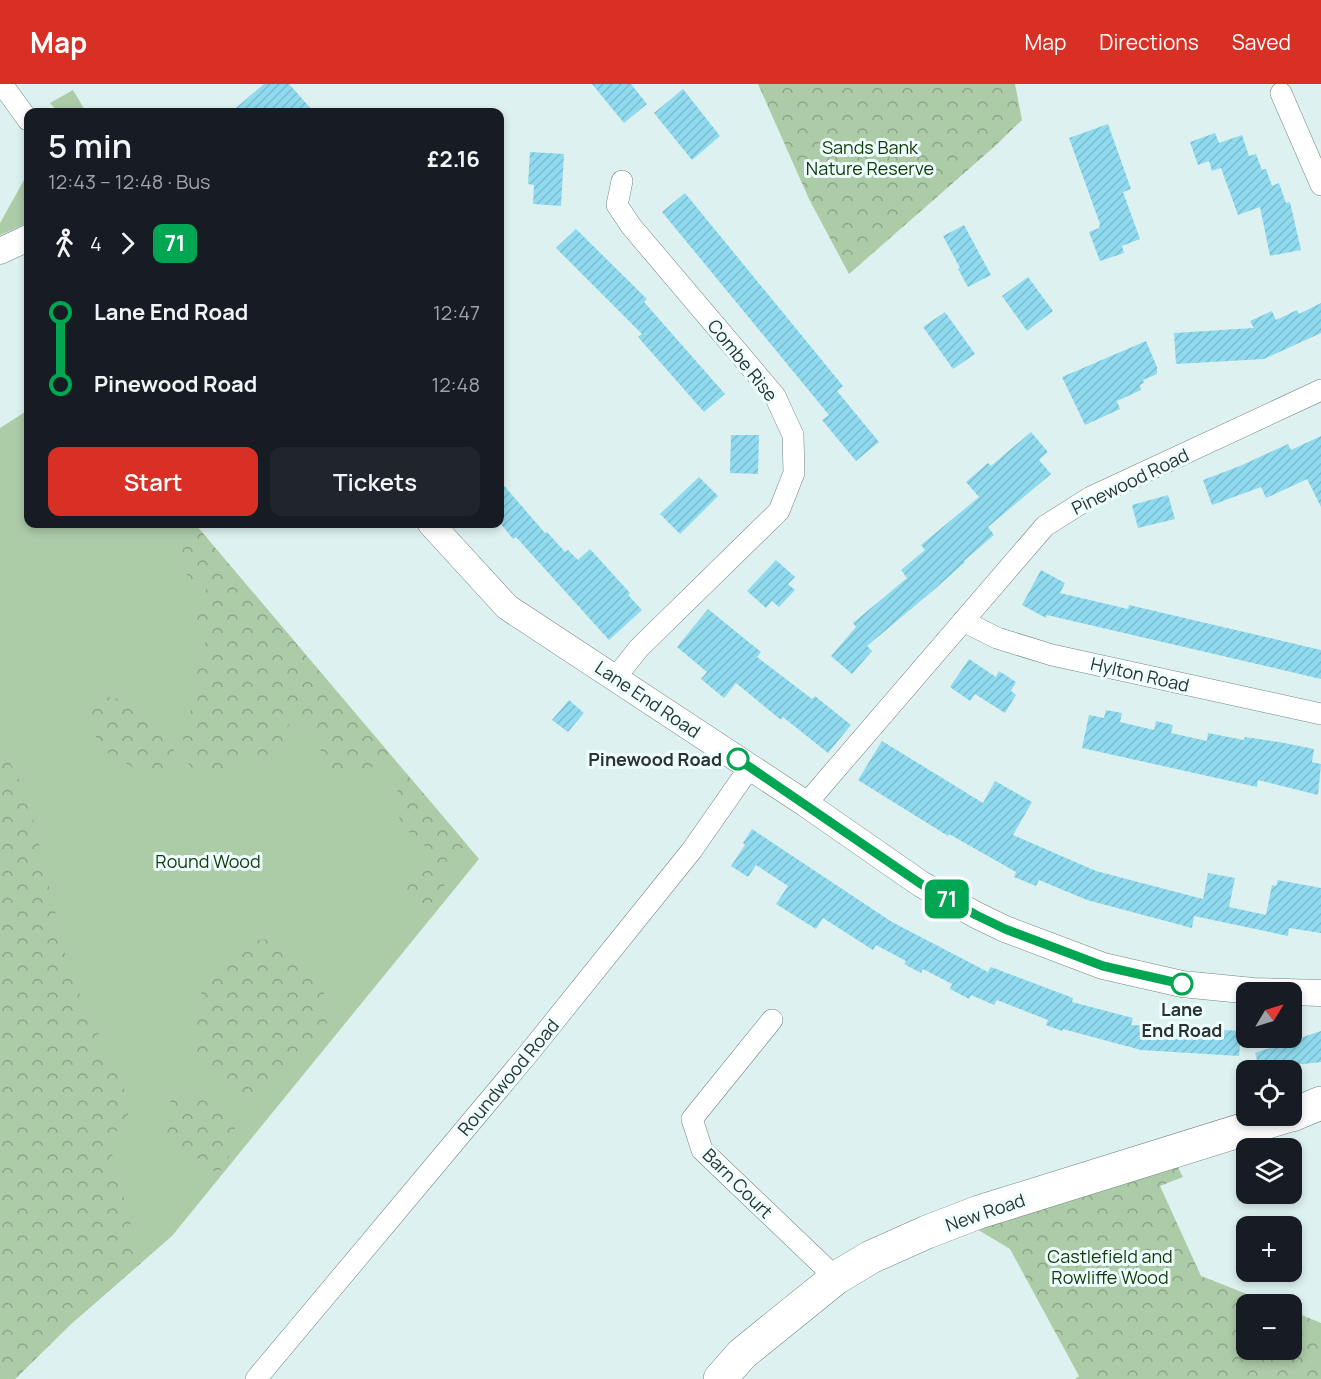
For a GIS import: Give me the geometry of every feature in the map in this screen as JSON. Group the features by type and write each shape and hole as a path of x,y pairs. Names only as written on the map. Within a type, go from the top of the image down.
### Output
{"highway":[{"name":"New Road","path":"1302,1110 1321,1103"},
{"name":"New Road","path":"720,1379 742,1354 836,1278 871,1257 979,1212 1254,1126"}],"street":[{"path":"2,84 24,114"},
{"path":"1281,93 1321,185"},
{"name":"Combe Rise","path":"616,677 639,648 779,511 794,473 793,435 775,396 631,226 617,205 622,181"},
{"path":"0,251 24,240"},
{"name":"Pinewood Road","path":"806,804 1045,526 1091,497 1321,390"},
{"name":"Lane End Road","path":"435,528 507,607 806,804 921,884 976,915 1005,929 1103,966 1182,984 1321,993"},
{"name":"Hylton Road","path":"963,621 997,638 1052,655 1321,714"},
{"name":"Roundwood Road","path":"256,1379 528,1054 692,850 750,767"},
{"name":"Barn Court","path":"772,1020 692,1119 702,1149 836,1278"}],"green space":[{"name":"Sands Bank Nature Reserve","path":"758,84 1015,84 1022,120 849,274 809,199"},
{"path":"73,90 84,108 54,108 50,103"},
{"path":"24,180 24,225 0,235 0,223"},
{"name":"Round Wood","path":"24,413 24,528 198,528 479,859 172,1236 71,1324 15,1379 0,1379 0,428"},
{"path":"198,528 396,762 391,765 380,763 355,776 334,772 319,748 313,729 291,718 284,739 283,759 245,759 205,776 189,766 182,733 184,720 197,702 196,679 200,652 206,642 193,615 209,584 190,579 180,563 186,529"},
{"path":"105,696 125,700 163,729 176,744 170,762 159,782 108,753 96,737 92,712"},
{"path":"0,744 28,797 69,971 133,1108 109,1142 141,1263 71,1324 15,1379 0,1379"},
{"path":"406,773 468,846 459,849 439,869 444,882 442,893 422,908 408,903 401,890 413,872 433,856 405,827 392,803"},
{"path":"275,939 305,963 323,991 332,1012 320,1035 280,1072 255,1104 224,1085 205,1066 198,1056 193,1034 203,1008 201,994 214,971 245,944 254,940"},
{"path":"214,1096 232,1119 235,1133 233,1148 218,1174 202,1159 186,1157 167,1137 164,1117 171,1100"},
{"name":"Castlefield and Rowliffe Wood","path":"1176,1164 1183,1177 1160,1186 1201,1276 1247,1294 1236,1294 1236,1360 1302,1360 1302,1315 1321,1323 1321,1379 1075,1379 1079,1376 1010,1249 975,1228"}],"building":[{"path":"264,84 289,84 310,108 236,108"},
{"path":"592,84 631,84 647,104 624,123"},
{"path":"683,89 720,136 692,160 654,113"},
{"path":"1108,124 1131,189 1123,192 1140,239 1122,246 1124,253 1100,261 1089,232 1099,228 1100,224 1069,138"},
{"path":"1215,133 1219,143 1242,135 1249,156 1256,154 1262,170 1266,169 1272,186 1279,183 1286,203 1290,202 1301,250 1270,256 1260,207 1238,215 1221,168 1212,171 1209,161 1198,165 1190,142"},
{"path":"530,152 564,154 561,206 533,204 534,185 528,184"},
{"path":"685,193 843,386 837,391 879,442 856,461 822,420 829,415 662,212"},
{"path":"964,225 991,275 968,287 943,236"},
{"path":"576,229 647,299 644,302 725,394 704,412 638,337 642,334 556,248"},
{"path":"1028,277 1053,311 1027,331 1002,296"},
{"path":"1321,303 1321,333 1264,359 1176,364 1174,333 1254,328 1250,321 1272,311 1276,320 1297,310 1299,314"},
{"path":"945,312 975,354 953,369 923,327"},
{"path":"1146,341 1157,367 1157,374 1143,380 1144,383 1140,385 1141,390 1117,401 1120,409 1085,425 1062,377"},
{"path":"1031,432 1048,452 1039,460 1051,474 988,527 994,535 867,646 872,651 852,674 831,656 856,627 853,623 907,578 901,570 925,550 921,545 979,497 966,482 988,463 991,466"},
{"path":"731,435 759,435 758,474 730,473"},
{"path":"1321,436 1321,507 1307,479 1266,498 1261,487 1212,505 1203,480 1288,444 1291,450"},
{"path":"699,477 718,496 680,534 660,514"},
{"path":"504,486 545,533 547,532 565,552 568,550 578,560 590,549 630,593 628,595 642,610 609,640 516,537 513,539 504,528"},
{"path":"1168,495 1175,519 1138,528 1132,505"},
{"path":"776,560 795,577 788,584 795,590 779,607 772,601 766,608 747,591"},
{"path":"1041,570 1065,583 1060,593 1128,609 1129,605 1321,650 1321,679 1047,615 1046,618 1022,605"},
{"path":"708,609 761,652 757,657 812,699 815,696 851,725 828,753 783,717 781,720 736,683 724,698 701,679 707,672 677,647"},
{"path":"969,659 996,677 999,671 1016,682 1011,691 1016,695 1005,713 975,694 970,701 950,687"},
{"path":"569,700 584,713 568,732 552,720"},
{"path":"1106,710 1122,713 1120,722 1154,730 1156,721 1173,725 1171,733 1207,741 1208,733 1314,749 1312,762 1321,764 1318,795 1258,780 1257,787 1082,748 1089,715 1104,718"},
{"path":"882,741 983,803 995,781 1032,802 1013,835 1096,871 1203,899 1208,873 1235,878 1229,907 1266,915 1272,885 1276,886 1278,880 1321,888 1321,933 1289,928 1288,936 1194,916 1192,928 1087,900 1039,880 1036,886 1014,877 1016,872 949,834 948,836 858,780"},
{"path":"752,829 892,922 988,972 991,967 1073,998 1072,1002 1133,1018 1131,1025 1236,1031 1236,1048 1240,1048 1239,1056 1141,1050 1063,1029 1062,1031 1046,1025 1048,1020 997,1000 994,1005 971,995 969,999 950,989 952,984 923,969 921,973 904,964 906,961 876,945 873,950 823,918 816,929 776,904 788,886 756,865 748,877 731,866 745,845 743,843"},
{"path":"1321,1031 1321,1062 1302,1064 1302,1060 1257,1060 1255,1053 1270,1048 1302,1048 1302,1037"}],"bus line":[{"name":"71","path":"738,759 921,884 976,915 1005,929 1103,966 1182,984"}],"place":[{"name":"Pinewood Road","path":"738,759"},
{"name":"Lane End Road","path":"1182,984"}]}
